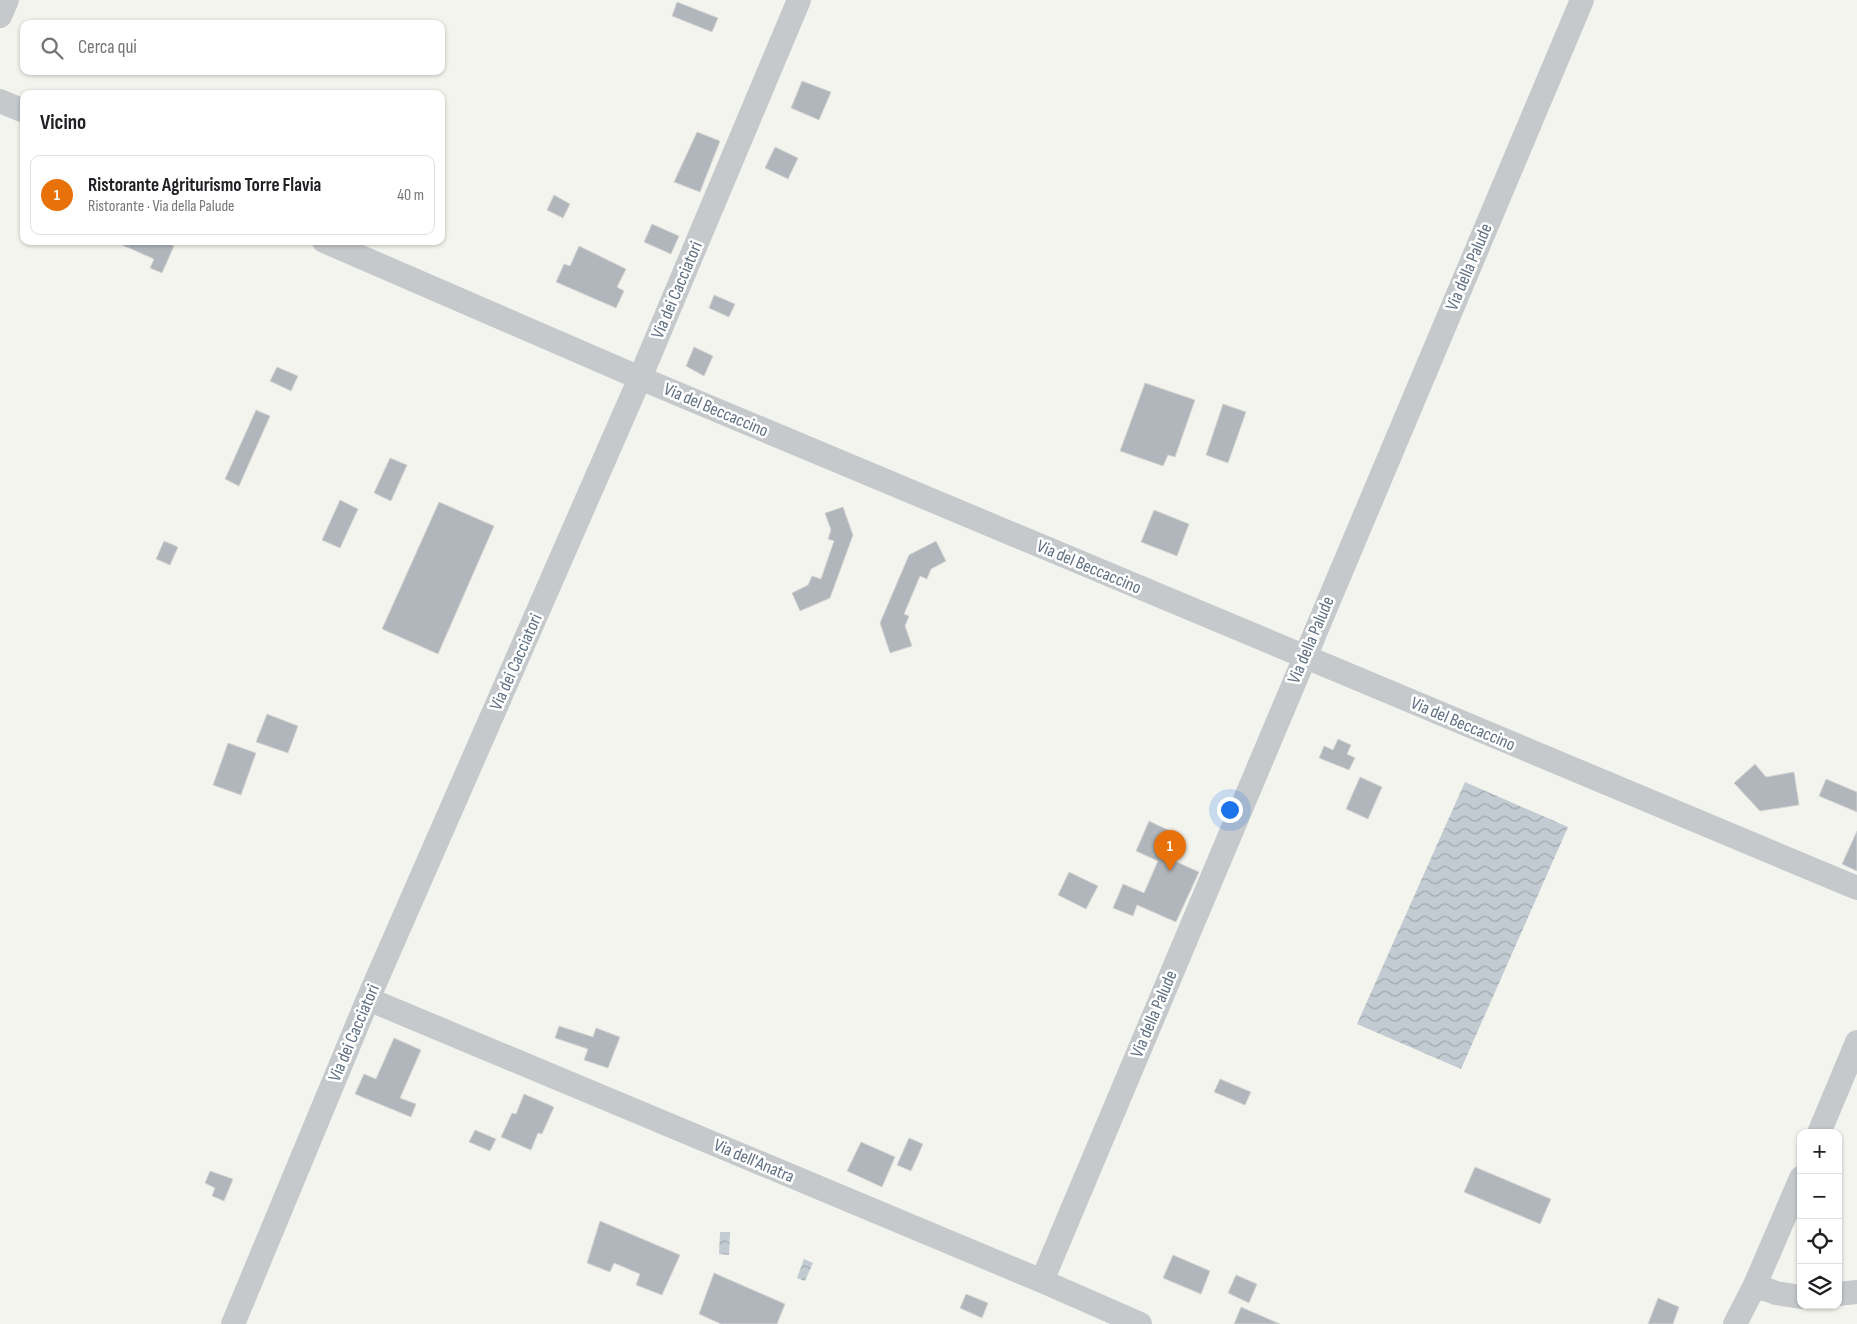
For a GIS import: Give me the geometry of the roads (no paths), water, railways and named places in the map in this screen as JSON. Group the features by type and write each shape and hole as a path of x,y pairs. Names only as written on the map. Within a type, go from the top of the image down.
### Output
{"street":[{"path":"0,16 7,0"},
{"name":"Via dei Cacciatori","path":"233,1324 368,999 640,378 799,0"},
{"name":"Via della Palude","path":"1042,1281 1582,0"},
{"path":"0,101 20,109"},
{"name":"Via del Beccaccino","path":"333,245 640,378 1304,658 1857,888"},
{"name":"Via dell'Anatra","path":"368,999 1042,1281 1140,1324"},
{"path":"1822,1129 1857,1042"},
{"path":"1735,1324 1755,1285 1797,1187"},
{"path":"1755,1285 1776,1293 1797,1296"},
{"path":"1842,1294 1857,1292"}],"water":[{"path":"1465,782 1568,827 1461,1069 1357,1024"},
{"path":"720,1232 730,1232 729,1255 719,1254"},
{"path":"804,1259 813,1263 805,1281 797,1278"}],"place":[{"name":"Ristorante Agriturismo Torre Flavia","path":"1170,871"}]}
